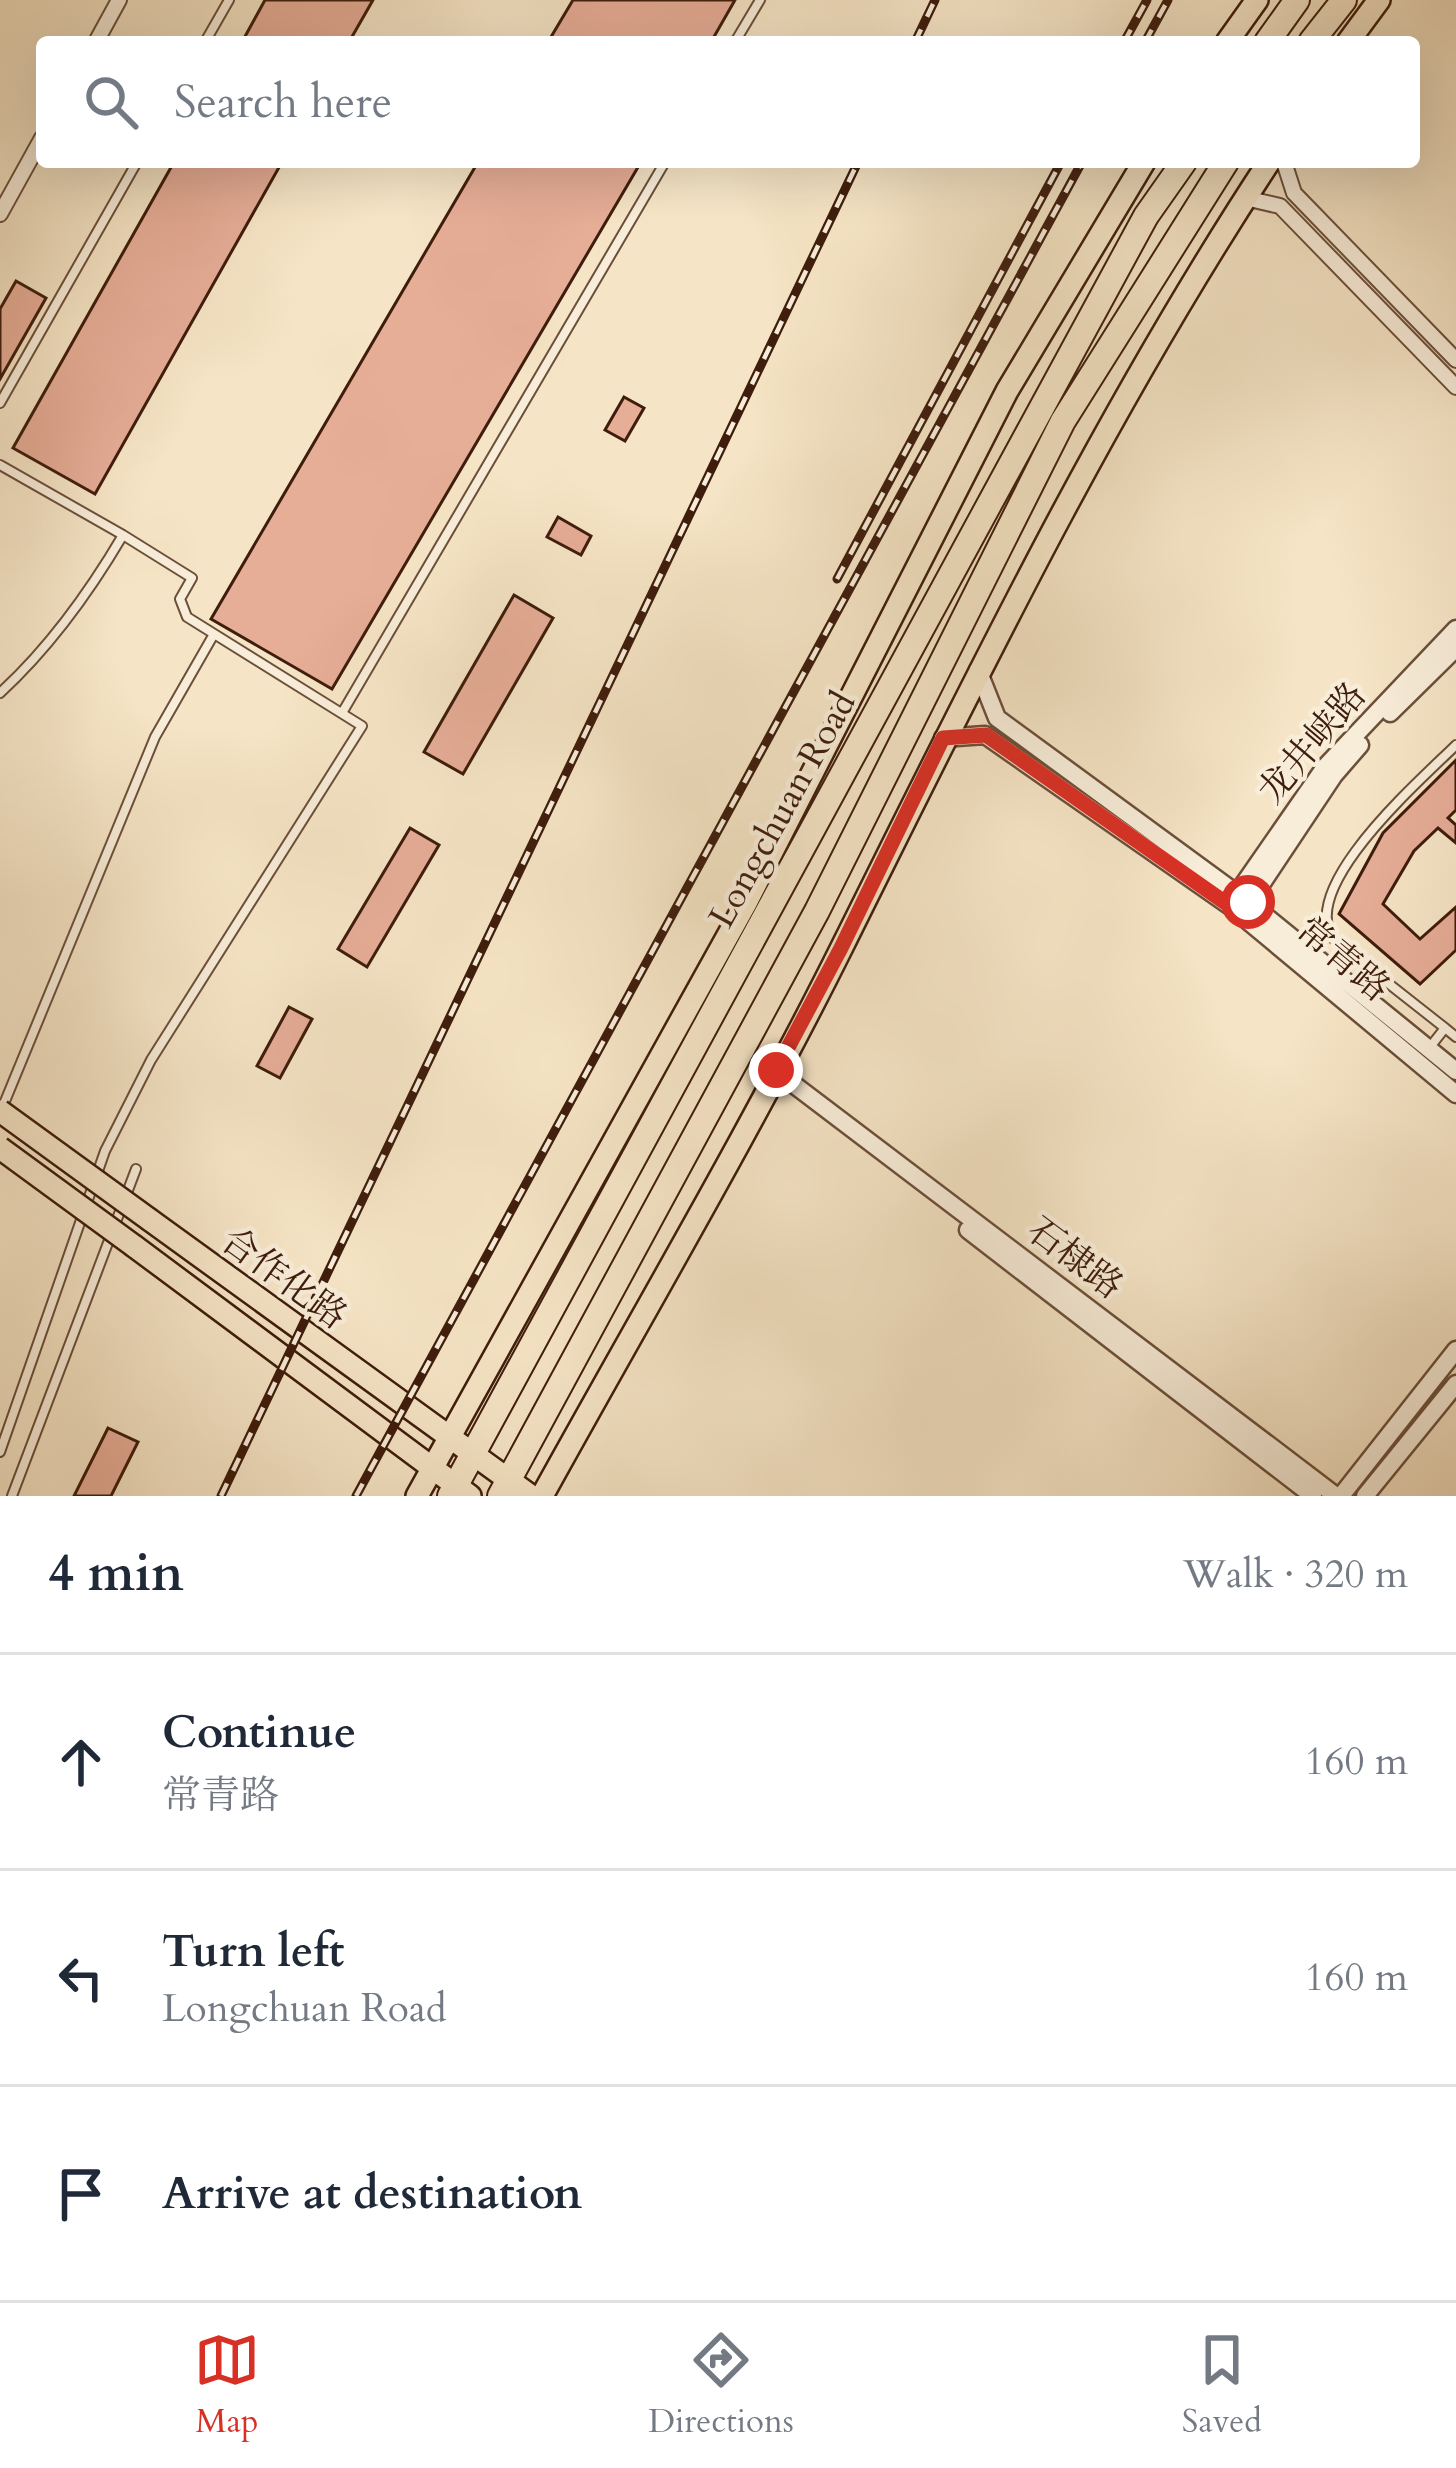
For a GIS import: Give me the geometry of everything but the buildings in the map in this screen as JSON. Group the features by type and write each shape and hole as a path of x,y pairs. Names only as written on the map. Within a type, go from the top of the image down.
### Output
{"highway":[{"path":"1271,36 1298,0"},
{"path":"1316,36 1344,0"},
{"name":"Longchuan Road","path":"459,1493 473,1453 1146,216 1180,168"},
{"name":"Longchuan Road","path":"504,1488 818,910 1064,421 1222,168"}],"main road":[{"path":"1230,36 1257,0"},
{"path":"1352,36 1379,0"},
{"name":"Longchuan Road","path":"417,1496 746,903 1007,391 1140,168"},
{"path":"542,1496 774,1075 1109,422 1265,168"},
{"name":"合作化路","path":"0,1112 473,1453 504,1488 531,1496"},
{"name":"合作化路","path":"0,1148 433,1468 459,1493"}],"street":[{"path":"99,36 119,0"},
{"path":"0,214 36,149"},
{"path":"1286,168 1294,193 1456,360"},
{"path":"1245,198 1280,206 1456,387"},
{"name":"龙井峡路","path":"1239,905 1325,767 1456,629"},
{"name":"龙井峡路","path":"1239,905 1334,775 1456,648"},
{"name":"常青路","path":"978,670 997,718 1424,1056 1456,1094"},
{"name":"常青路","path":"943,738 986,735 1239,905"},
{"name":"常青路","path":"1424,1056 1456,1071"},
{"name":"石棣路","path":"774,1075 1313,1496"},
{"name":"石棣路","path":"774,1075 1339,1496"},
{"path":"1339,1496 1456,1350"},
{"path":"1365,1496 1456,1384"}],"lane":[{"path":"208,36 229,0"},
{"path":"739,36 760,0"},
{"path":"0,404 134,168"},
{"path":"342,713 661,168"},
{"path":"0,465 192,578 180,599 187,617 362,726 152,1060 105,1151 0,1452"},
{"path":"0,693 22,673 103,570 123,535"},
{"path":"0,1112 155,737 214,634"},
{"path":"1456,745 1363,840 1329,899 1325,920 1337,943 1456,1037"},
{"path":"1424,1056 1445,1028"},
{"path":"12,1496 136,1169"}],"railway":[{"path":"918,36 935,0"},
{"path":"1127,36 1147,0"},
{"path":"1148,36 1168,0"},
{"path":"221,1496 855,168"},
{"path":"837,579 1058,168"},
{"path":"356,1496 1079,168"}],"route":[{"path":"776,1070 943,738 986,735 1230,906 1236,894 1248,902"}]}
